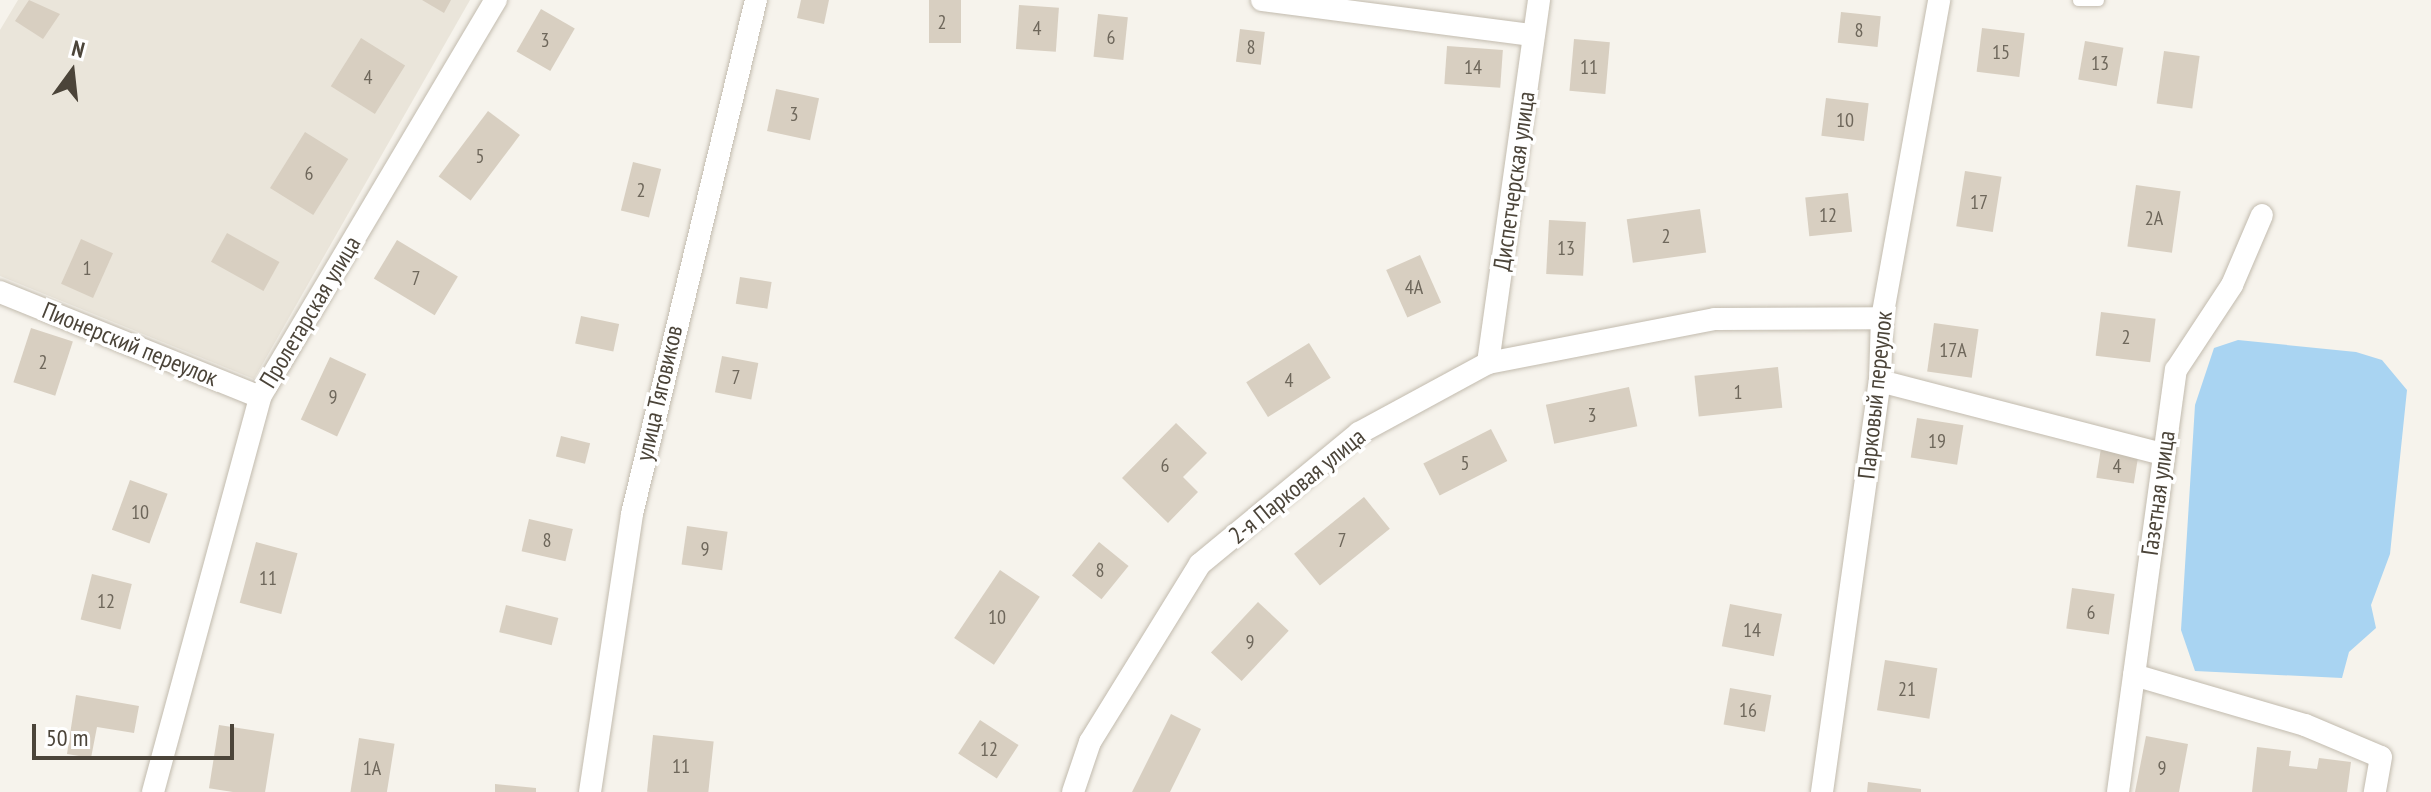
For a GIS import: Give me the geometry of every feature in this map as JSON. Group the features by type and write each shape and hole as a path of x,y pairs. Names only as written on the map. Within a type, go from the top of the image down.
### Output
{"street":[{"name":"Пролетарская улица","path":"153,792 260,397 496,0"},
{"name":"улица Тяговиков","path":"590,792 632,514 756,0"},
{"path":"1262,0 1533,35"},
{"name":"Диспетчерская улица","path":"1488,363 1539,0"},
{"name":"Парковый переулок","path":"1822,792 1880,381 1882,318 1939,0"},
{"name":"Газетная улица","path":"2118,792 2162,454 2176,370 2232,285 2262,215"},
{"name":"Пионерский переулок","path":"0,292 260,397"},
{"name":"2-я Парковая улица","path":"1073,792 1090,742 1200,564 1359,433 1488,363 1715,319 1882,318"},
{"path":"1880,381 2162,454"},
{"path":"2134,675 2305,725 2381,757 2375,792"}],"lane":[{"path":"2078,0 2098,0"}],"shaded area":[{"path":"18,0 470,0 254,379 0,276 0,30"}],"water":[{"path":"2238,340 2356,352 2382,360 2407,390 2390,554 2371,605 2376,628 2349,652 2342,678 2195,671 2181,630 2195,405 2214,348"}],"building":[{"path":"29,0 60,14 43,39 15,21"},
{"path":"422,0 451,0 444,13"},
{"path":"801,0 829,0 824,24 797,18"},
{"path":"929,0 961,0 961,43 929,43"},
{"path":"1019,5 1059,8 1056,52 1016,49"},
{"path":"541,9 575,28 550,71 516,51"},
{"path":"1841,12 1881,16 1878,47 1838,43"},
{"path":"1098,14 1128,17 1123,60 1094,57"},
{"path":"1982,28 2025,33 2019,77 1977,72"},
{"path":"1240,29 1265,32 1261,65 1236,62"},
{"path":"361,38 405,66 375,114 331,86"},
{"path":"1574,39 1610,42 1605,94 1569,91"},
{"path":"2085,41 2123,48 2117,86 2078,79"},
{"path":"1447,46 1503,50 1500,88 1444,84"},
{"path":"2164,51 2200,56 2192,108 2157,103"},
{"path":"776,89 819,98 810,140 767,131"},
{"path":"1826,98 1869,103 1864,141 1821,136"},
{"path":"488,111 520,135 471,201 439,176"},
{"path":"305,132 348,159 313,215 270,188"},
{"path":"633,162 661,169 649,218 621,211"},
{"path":"1965,171 2002,177 1993,232 1956,226"},
{"path":"2136,185 2181,191 2172,253 2127,246"},
{"path":"1848,193 1852,232 1809,236 1805,197"},
{"path":"1700,209 1706,253 1633,263 1627,219"},
{"path":"1549,220 1586,222 1583,276 1546,274"},
{"path":"227,233 279,262 263,291 211,262"},
{"path":"81,239 113,253 93,298 61,284"},
{"path":"397,240 458,277 435,315 374,279"},
{"path":"1420,255 1441,303 1407,318 1386,270"},
{"path":"740,277 772,282 767,309 736,304"},
{"path":"2101,312 2156,319 2150,362 2096,356"},
{"path":"581,316 619,324 613,351 575,343"},
{"path":"1934,323 1979,329 1972,378 1927,372"},
{"path":"31,328 73,342 55,396 13,382"},
{"path":"1309,343 1331,378 1268,417 1246,382"},
{"path":"722,356 758,363 751,399 715,392"},
{"path":"330,357 366,374 337,436 301,420"},
{"path":"1778,367 1782,408 1699,417 1694,376"},
{"path":"1629,387 1637,426 1554,444 1546,405"},
{"path":"1917,418 1963,425 1957,465 1911,458"},
{"path":"1176,423 1207,453 1183,477 1198,492 1168,523 1122,478"},
{"path":"1491,429 1507,461 1440,496 1423,464"},
{"path":"561,436 590,443 585,464 556,456"},
{"path":"2101,448 2139,454 2134,484 2096,478"},
{"path":"130,480 168,494 149,543 112,530"},
{"path":"1364,497 1390,529 1320,586 1294,554"},
{"path":"529,519 573,529 565,561 522,551"},
{"path":"687,526 728,532 722,570 682,565"},
{"path":"256,542 298,553 281,614 240,603"},
{"path":"1099,542 1129,566 1101,599 1072,575"},
{"path":"1000,570 1040,597 994,665 954,638"},
{"path":"92,574 132,584 120,630 81,620"},
{"path":"2072,588 2115,594 2109,635 2066,629"},
{"path":"1258,602 1289,631 1242,681 1211,652"},
{"path":"1730,604 1782,614 1774,656 1722,646"},
{"path":"506,605 558,618 552,645 499,632"},
{"path":"1885,660 1937,668 1929,719 1877,710"},
{"path":"1730,688 1771,695 1765,732 1724,724"},
{"path":"76,695 139,706 134,733 97,727 91,758 67,754"},
{"path":"1171,714 1201,729 1170,792 1132,792"},
{"path":"980,720 1019,745 997,779 958,754"},
{"path":"219,725 274,734 265,792 209,788"},
{"path":"653,735 714,741 708,792 647,792"},
{"path":"2146,736 2188,744 2179,792 2135,792"},
{"path":"359,738 395,744 387,792 350,792"},
{"path":"2257,747 2291,751 2289,766 2317,769 2319,758 2351,762 2347,792 2252,792"},
{"path":"1868,782 1921,789 1921,792 1867,792"},
{"path":"495,784 536,788 536,792 495,792"}]}
